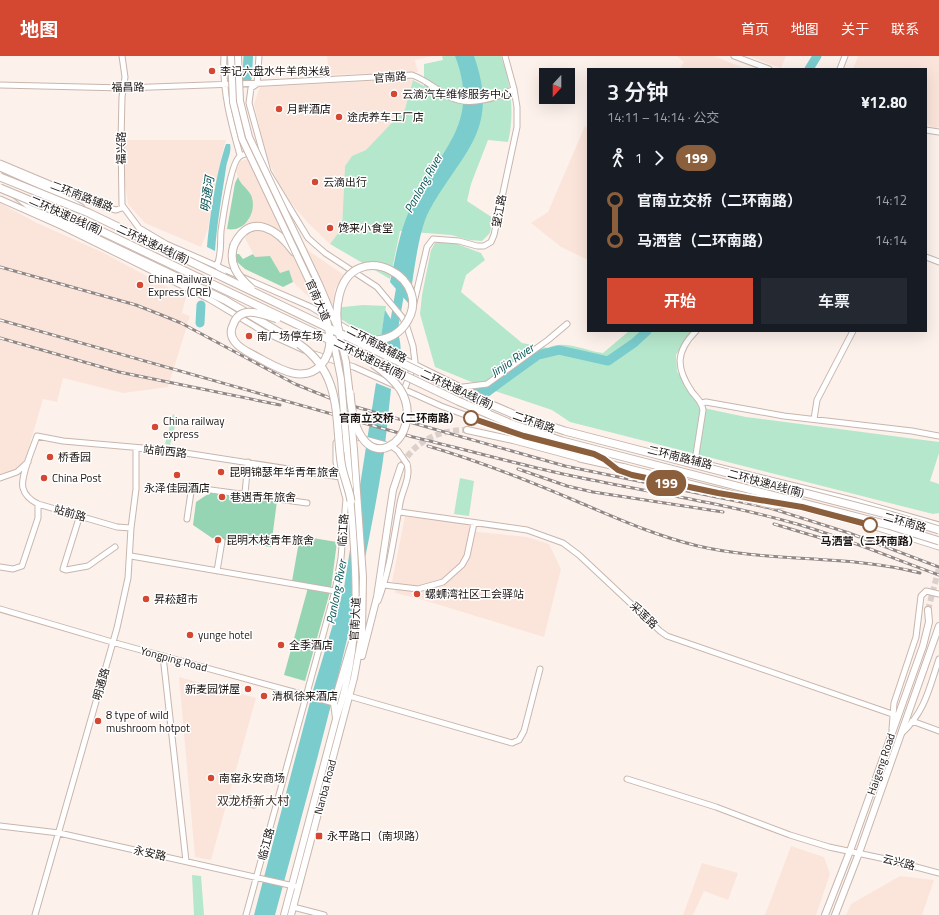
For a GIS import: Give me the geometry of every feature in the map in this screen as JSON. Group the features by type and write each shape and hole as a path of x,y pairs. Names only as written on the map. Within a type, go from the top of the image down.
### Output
{"highway":[{"path":"0,167 44,186 102,220"},
{"name":"二环快速A线(南)","path":"0,178 40,192 102,220 482,401 537,422 626,448 890,515 939,531"},
{"path":"1,187 16,195 32,208 225,300 261,320 304,348 313,356 325,371 334,395 341,463 351,501"},
{"name":"二环快速B线(南)","path":"1,187 84,223 472,407 534,432 939,540"},
{"path":"279,304 249,286 235,270 232,253 238,237 246,231 255,228 264,227 274,231 292,248 304,269"},
{"path":"335,331 338,332 342,334 345,335 366,340 382,339 394,335 405,324 411,313 412,300 405,281 394,272 380,266 365,266 349,275 342,286 338,299 337,321 338,329 339,332 340,335 341,338 343,345 374,364 392,379 402,393 406,403 407,418 403,433 395,443 379,449 371,447 364,442 357,430 350,393"},
{"path":"175,282 186,281"},
{"path":"194,285 200,294"},
{"path":"318,334 281,320 250,311 243,313 236,318 231,331 232,337 237,345 266,362 289,372 300,374 310,373 322,364 330,347 329,330 321,304"},
{"path":"580,458 771,504 798,504 817,507"}],"main road":[{"name":"官南大道","path":"231,56 232,94 242,139 321,304 332,334 340,371 356,583 355,634 346,698"},
{"name":"官南大道","path":"238,56 240,101 249,137 323,293 343,345 350,393 363,577 362,634 358,659"},
{"name":"二环南路","path":"0,178 75,209 414,367 494,408 550,428 939,531"},
{"name":"二环南路","path":"1,187 78,218 410,377 498,417 548,435 896,526 939,540"},
{"path":"217,265 227,281"},
{"path":"467,430 513,440 580,458"},
{"path":"346,698 366,644 374,612 393,490 404,465"},
{"name":"Haigeng Road","path":"825,915 850,852 892,733 896,715 927,634 928,610"},
{"name":"Haigeng Road","path":"835,915 859,853 899,736 922,679 939,626"},
{"path":"336,719 333,703 348,651 355,634"},
{"name":"Nanba Road","path":"291,915 346,698 358,659"},
{"name":"Nanba Road","path":"284,915 336,719 346,698"}],"street":[{"name":"福兴路","path":"122,56 125,77 121,140 122,208"},
{"path":"224,56 224,84 232,125 240,155"},
{"path":"259,56 257,84 251,88 249,102 261,152 268,172 308,238 325,253 378,287 390,301 405,324 413,346 414,367 404,390"},
{"name":"望江路","path":"405,324 416,299 429,243 434,239 440,239 484,246 491,242 494,235 517,127 517,107 514,89 505,56"},
{"path":"734,56 766,68"},
{"path":"840,68 845,56"},
{"name":"官南路","path":"257,84 412,75 425,81 451,98 460,100 484,100 496,98 514,89"},
{"name":"福昌路","path":"0,85 124,88 257,84"},
{"path":"927,130 939,132"},
{"path":"217,265 220,258 221,231 230,179 235,162 240,155 261,152"},
{"name":"二环南路辅路","path":"0,164 105,207 116,210 122,208 135,224 145,233 311,307 358,336 414,367 500,405 544,421 856,501 939,525"},
{"path":"0,199 61,226 200,294 277,338 300,349 354,367 404,390 495,426 594,454 604,459 618,470 632,475 718,493 811,509 887,530 939,547"},
{"path":"927,257 939,262"},
{"path":"460,387 466,388 487,384 548,340 567,324"},
{"path":"695,332 681,353 679,365 687,384 702,403 703,410 695,460"},
{"path":"814,419 817,400 852,332"},
{"path":"702,403 706,402 784,416 912,431 939,436"},
{"name":"临江路","path":"246,915 260,878 309,696 335,591 341,558 346,499 336,462 336,443 342,436 346,435 365,438 395,448 404,465"},
{"name":"站前西路","path":"23,480 36,436 63,441 166,450 340,477"},
{"name":"明通路","path":"35,915 113,642 128,578 131,556 131,528 136,489 136,448"},
{"path":"0,478 17,472 29,461"},
{"path":"245,493 248,462"},
{"path":"374,612 384,585 400,512 400,504 407,477 404,465"},
{"name":"站前路","path":"23,480 23,490 27,496 38,504 117,527 131,528"},
{"path":"187,519 191,492 196,488 245,493 307,503"},
{"path":"0,567 13,570 22,566 38,518 38,504"},
{"name":"采莲路","path":"400,512 527,530 563,543 598,571 667,636 896,715"},
{"path":"80,515 63,569 66,570 88,566 115,547"},
{"path":"384,585 418,589 442,582 462,565 467,556 474,523"},
{"path":"217,571 222,541"},
{"path":"131,556 335,591"},
{"path":"896,715 894,703 916,637 921,596 926,591 939,594"},
{"name":"Yongping Road","path":"0,609 333,703"},
{"path":"163,656 186,861"},
{"path":"899,736 914,722 920,712 939,659"},
{"path":"346,698 512,743 519,740 524,731 540,669"},
{"path":"906,719 939,731"},
{"name":"云兴路","path":"627,779 716,807 790,835 850,852 939,873"},
{"path":"226,798 254,806"},
{"name":"永安路","path":"0,826 58,833 299,887"},
{"path":"293,907 324,915"}],"shaded area":[{"path":"327,56 433,56 415,60 418,72 329,75"},
{"path":"677,56 714,56 744,68 681,68 684,62"},
{"path":"749,56 786,56 781,68"},
{"path":"858,56 939,56 939,127 936,128 927,124 927,68 853,68"},
{"path":"406,79 413,80 405,109 366,151 352,156 345,166 342,228 330,244 307,222 286,197 267,158 254,104 260,87"},
{"path":"585,126 587,127 587,260 561,247 531,223 548,212"},
{"path":"124,140 226,140 208,229 201,247 145,223 128,204 124,178"},
{"path":"258,156 304,245 309,251 344,275 335,289 333,304 311,299 293,282 289,270 280,273 255,257 240,229 249,220 253,205 251,195 239,181 236,171 240,161"},
{"path":"0,203 37,223 102,252 186,297 182,313 190,316 168,387 123,393 63,378 57,402 43,399 21,474 0,476"},
{"path":"405,516 469,526 469,529 479,532 527,537 549,544 561,569 544,637 420,599 395,593 396,583 392,582"},
{"name":"南窑永安商场","path":"179,677 256,698 211,860 195,857"},
{"path":"791,846 824,857 830,874 816,915 765,915"},
{"path":"702,863 738,873 728,900 704,891 693,915 683,915"},
{"path":"900,876 934,880 922,915 846,915 851,904"}],"green space":[{"path":"442,56 501,56 507,77 511,99 511,120 508,142 488,140 471,184 467,201 493,218 490,233 482,241 469,240 451,235 400,231 390,279 330,244 342,228 345,166 352,156 366,150 405,109 413,80 424,86 424,64 443,60"},
{"path":"238,177 240,182 251,195 253,208 248,220 244,224 239,228 227,229 235,183"},
{"path":"440,241 457,244 481,253 485,260 466,275 461,292 522,343 548,348 568,345 603,353 628,332 690,332 676,355 677,371 698,405 708,409 746,417 939,442 939,453 930,481 939,484 939,513 933,514 570,422 552,410 486,388 435,367 420,314 422,295 431,250 435,243"},
{"path":"236,254 239,254 243,259 253,254 255,257 270,256 280,273 289,270 293,282 283,287 245,269 236,261"},
{"path":"363,305 386,306 380,344 330,312 333,312 333,308"},
{"path":"173,414 177,419 170,445 165,444"},
{"path":"460,478 474,481 469,516 454,514"},
{"path":"211,492 277,501 271,547 212,538 193,525 196,502"},
{"path":"300,536 337,542 331,588 305,681 284,675 309,584 292,581"},
{"path":"192,875 201,876 204,915 194,915"}],"water":[{"path":"244,56 253,56 252,74 249,76 243,74"},
{"path":"455,56 474,56 481,82 483,104 480,123 474,140 441,191 425,220 416,256 409,304 390,282 399,242 409,212 454,134 461,118 463,100 462,79"},
{"path":"226,144 230,144 230,150 221,199 215,251 207,247 214,195 222,155"},
{"path":"385,310 399,337 401,348 400,354 380,344"},
{"path":"376,383 391,389 386,438 372,524 348,637 275,915 254,915 314,687 344,588"}],"waterway":[{"name":"明通河","path":"247,79 248,56"},
{"name":"Jinjia River","path":"810,68 817,56"},
{"name":"Panlong River","path":"390,349 402,280"},
{"name":"明通河","path":"200,323 201,305"},
{"name":"Jinjia River","path":"476,392 487,392 538,355 559,350 608,361 634,343 646,332"}],"tunnel":[{"path":"402,464 415,449 430,438 447,432 467,430"},
{"path":"928,610 939,568"}],"railway":[{"path":"0,267 136,305 159,314 181,323 295,384 342,403 565,466 770,508 849,533 939,567"},
{"path":"0,320 413,437 563,474 768,516 851,542 939,575"},
{"path":"0,338 119,372 280,405"},
{"path":"428,446 503,471 651,532 682,542 753,555 865,563 920,573"},
{"path":"518,469 567,486 593,492 723,512"},
{"path":"774,524 841,544"}],"bus line":[{"name":"199","path":"471,418 524,436 594,454 604,459 614,468 623,473 718,493 802,507 870,525"}],"place":[{"name":"李记六盘水牛羊肉米线","path":"212,71"},
{"name":"云滴汽车维修服务中心","path":"394,94"},
{"name":"月畔酒店","path":"279,109"},
{"name":"途虎养车工厂店","path":"339,117"},
{"name":"云滴出行","path":"315,182"},
{"name":"馋来小食堂","path":"330,228"},
{"name":"China Railway Express (CRE)","path":"140,285"},
{"name":"南广场停车场","path":"249,336"},
{"name":"官南立交桥（二环南路）","path":"471,418"},
{"name":"China railway express","path":"155,427"},
{"name":"桥香园","path":"50,457"},
{"name":"昆明锦瑟年华青年旅舍","path":"221,472"},
{"name":"永泽佳园酒店","path":"177,475"},
{"name":"China Post","path":"44,478"},
{"name":"巷遇青年旅舍","path":"222,497"},
{"name":"马洒营（二环南路）","path":"870,525"},
{"name":"昆明木枝青年旅舍","path":"218,540"},
{"name":"螺蛳湾社区工会驿站","path":"417,594"},
{"name":"昇菘超市","path":"146,599"},
{"name":"yunge hotel","path":"190,635"},
{"name":"全季酒店","path":"281,645"},
{"name":"新麦园饼屋","path":"248,689"},
{"name":"清枫徐来酒店","path":"264,696"},
{"name":"8 type of wild mushroom hotpot","path":"98,721"},
{"name":"南窑永安商场","path":"211,778"},
{"name":"永平路口（南坝路）","path":"319,836"}],"district":[{"name":"双龙桥新大村","path":"253,800"}]}
